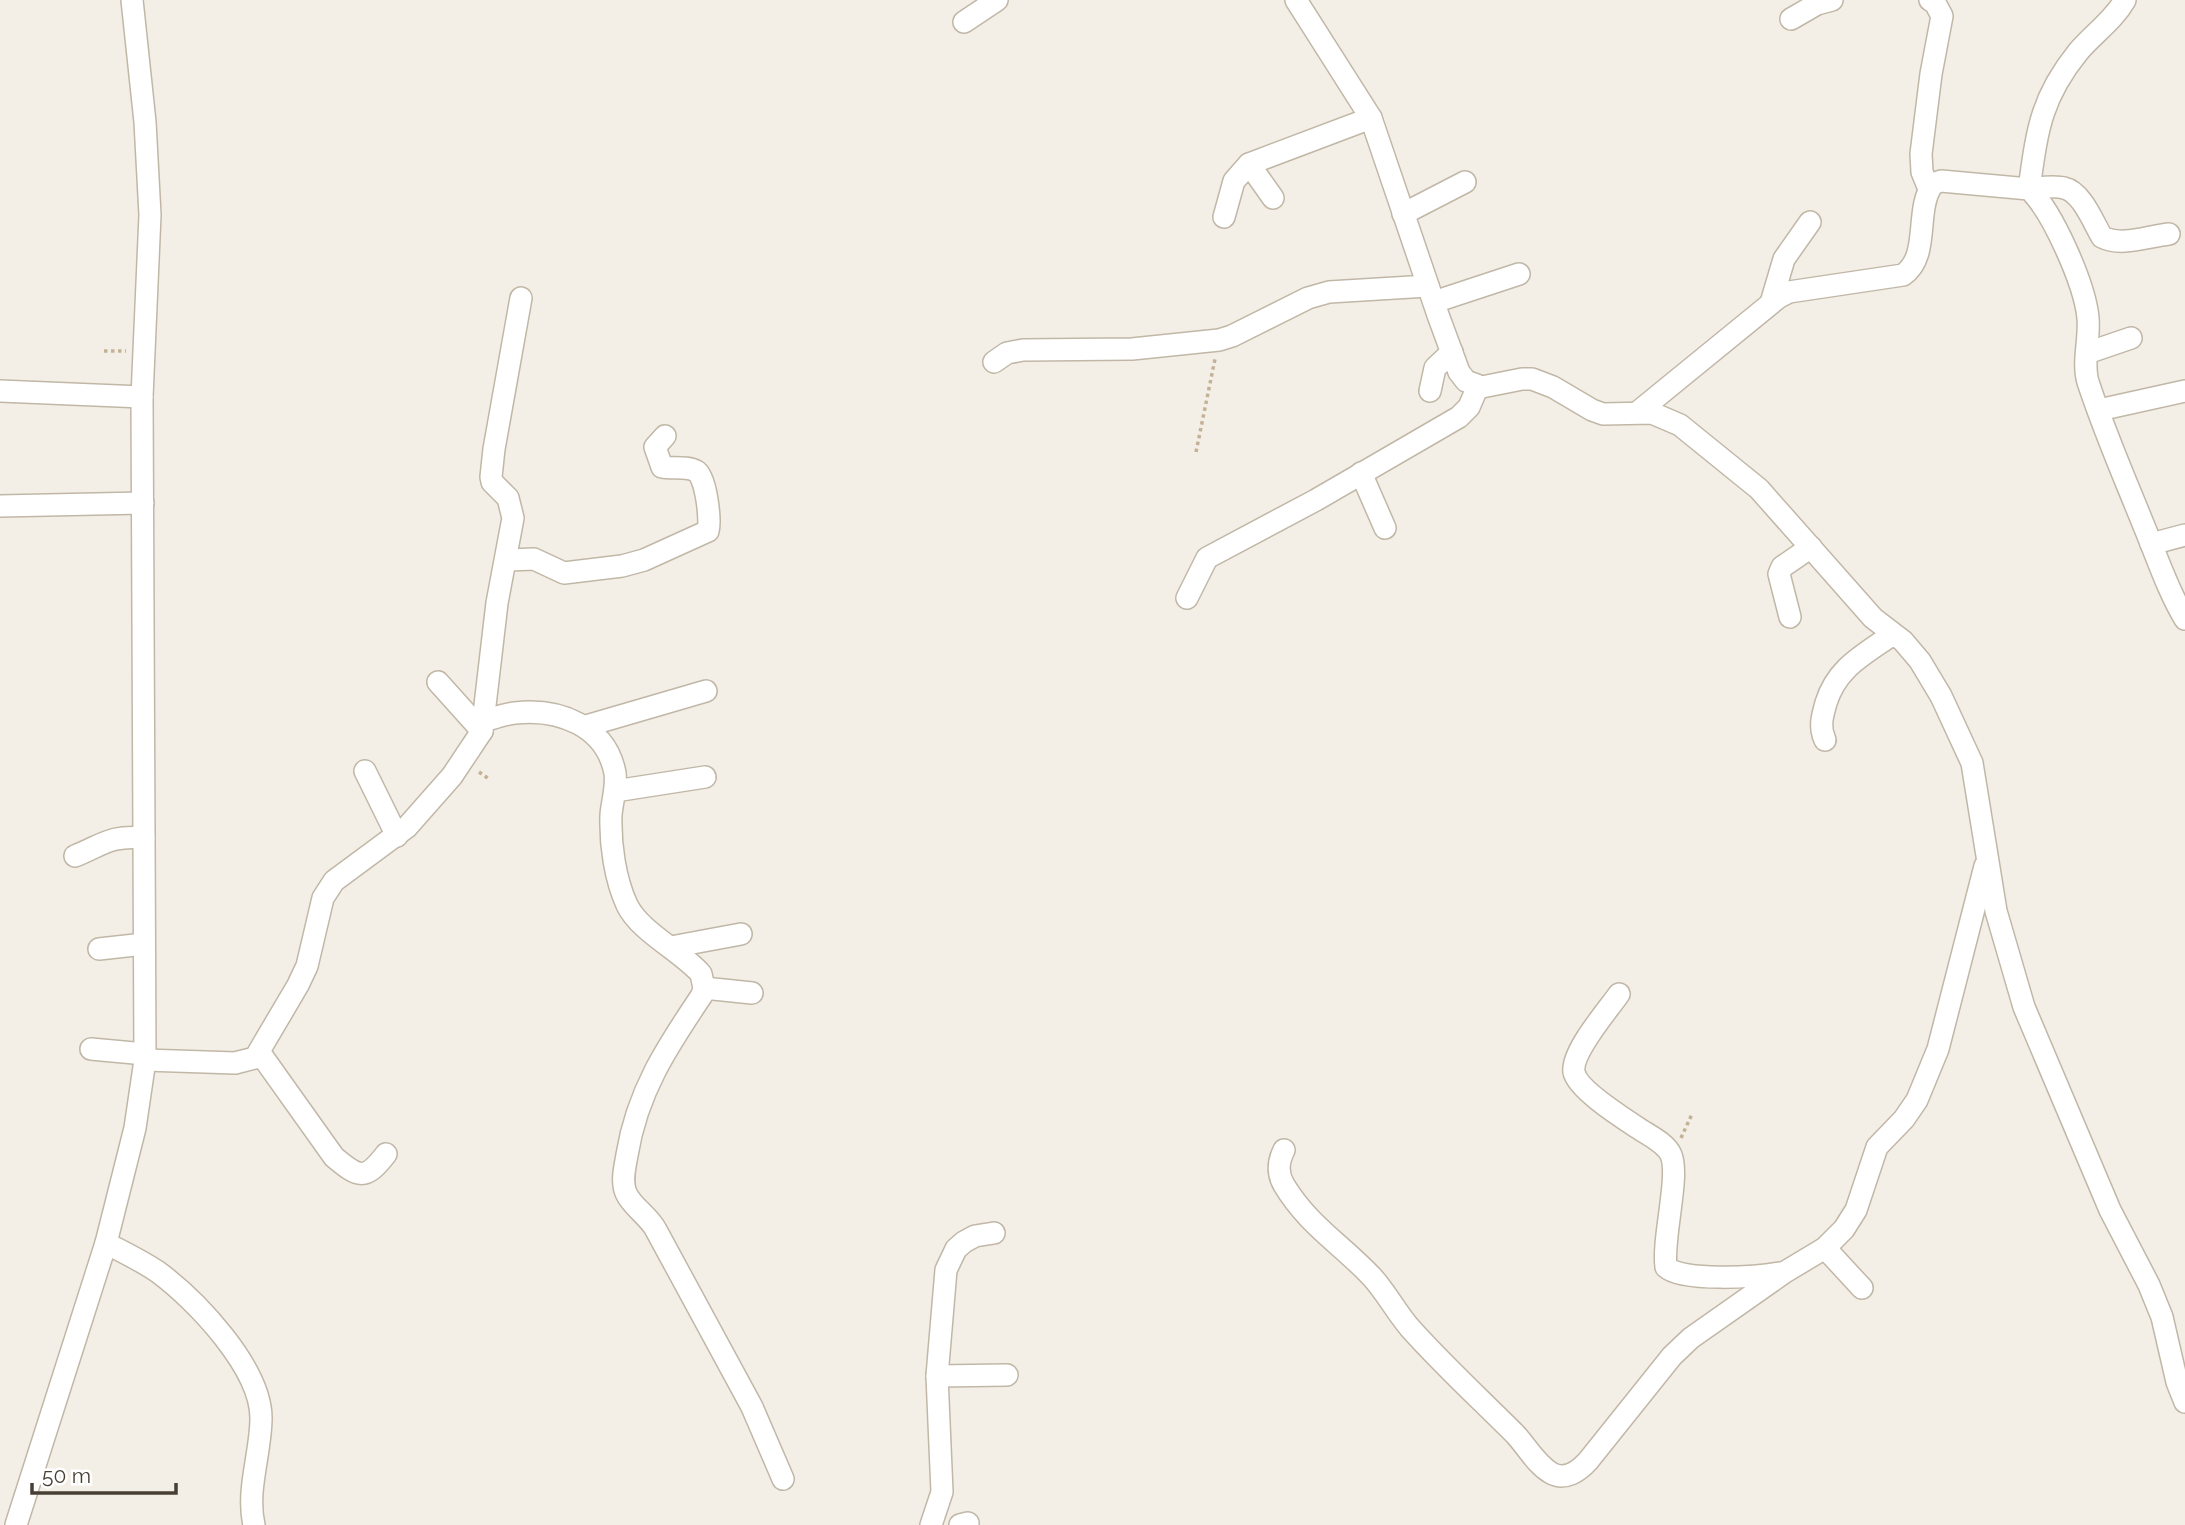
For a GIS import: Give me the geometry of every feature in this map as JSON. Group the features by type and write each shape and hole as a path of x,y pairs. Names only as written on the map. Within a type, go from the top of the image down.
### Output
{"street":[{"path":"16,1525 106,1243 135,1128 145,1057 142,397 150,215 145,121 132,0"},
{"path":"964,22 997,0"},
{"path":"1296,0 1371,118 1459,372 1466,382 1492,387 1532,379 1604,414 1652,413 1680,425 1759,489 1873,618 1903,641 1927,673 1941,696 1972,763 1996,911 2024,1007 2110,1210 2149,1285 2162,1317 2177,1382 2185,1402"},
{"path":"1791,19 1817,4 1832,0"},
{"path":"1929,189 1920,164 1931,74 1942,20 1939,8 1930,0"},
{"path":"2125,0 2110,20 2097,30 2078,52 2053,85 2038,126 2029,189 2041,203 2063,242 2082,293 2088,316 2088,380 2151,544 2185,619"},
{"path":"1224,217 1234,181 1249,164 1371,118"},
{"path":"1249,164 1273,198"},
{"path":"1638,412 1771,303 1789,292 1894,277 1911,270 1916,259 1929,189 1941,181 2029,189 2063,187 2079,197 2102,237 2123,242 2169,233"},
{"path":"1403,214 1465,182"},
{"path":"1771,303 1784,259 1810,222"},
{"path":"994,362 1007,353 1023,350 1132,349 1219,340 1308,298 1329,292 1431,294 1519,274"},
{"path":"91,1049 145,1057 236,1063 250,1061 260,1053 307,966 323,898 328,889 334,881 397,836 452,776 483,726 497,603 512,527 512,508 508,498 492,482 491,477 521,298"},
{"path":"2087,353 2131,338"},
{"path":"1430,391 1435,368 1452,352"},
{"path":"1187,598 1207,558 1316,500 1459,417 1469,407 1478,386"},
{"path":"0,391 142,397"},
{"path":"2099,410 2185,391"},
{"path":"506,560 534,559 564,573 622,566 644,560 708,531 710,521 702,477 695,470 662,467 655,447 665,436"},
{"path":"1361,473 1385,528"},
{"path":"0,506 143,503"},
{"path":"2151,544 2185,535"},
{"path":"1790,617 1779,574 1782,566 1811,547"},
{"path":"1825,740 1821,724 1832,684 1848,665 1893,634"},
{"path":"438,682 483,726"},
{"path":"586,726 706,691"},
{"path":"483,726 513,713 527,712 569,719 586,726 596,735 607,751 615,774 611,811 612,848 628,906 639,920 701,974 704,988 702,995 674,1038 640,1100 630,1132 625,1191 650,1218 752,1407 783,1479"},
{"path":"365,771 397,836"},
{"path":"615,790 705,777"},
{"path":"75,856 110,839 123,836 144,838"},
{"path":"1284,1150 1279,1159 1282,1182 1305,1216 1373,1278 1411,1329 1539,1462 1553,1474 1567,1475 1581,1469 1672,1356 1691,1338 1785,1272 1825,1248 1844,1229 1856,1210 1877,1147 1904,1119 1917,1100 1938,1049 1975,914 1987,857"},
{"path":"671,947 741,934"},
{"path":"99,948 144,944"},
{"path":"704,988 752,993"},
{"path":"1619,993 1576,1056 1573,1070 1578,1081 1611,1110 1669,1151 1674,1164 1666,1268 1682,1274 1730,1278 1785,1272"},
{"path":"260,1053 334,1157 355,1173 366,1174 374,1170 386,1154"},
{"path":"931,1525 940,1504 942,1482 937,1376 946,1270 950,1259 964,1242 975,1236 994,1233"},
{"path":"106,1243 155,1270 195,1303 251,1377 258,1397 261,1421 251,1515 254,1525"},
{"path":"1825,1248 1862,1288"},
{"path":"937,1376 1007,1375"}],"path":[{"path":"1196,452 1219,340"}]}
